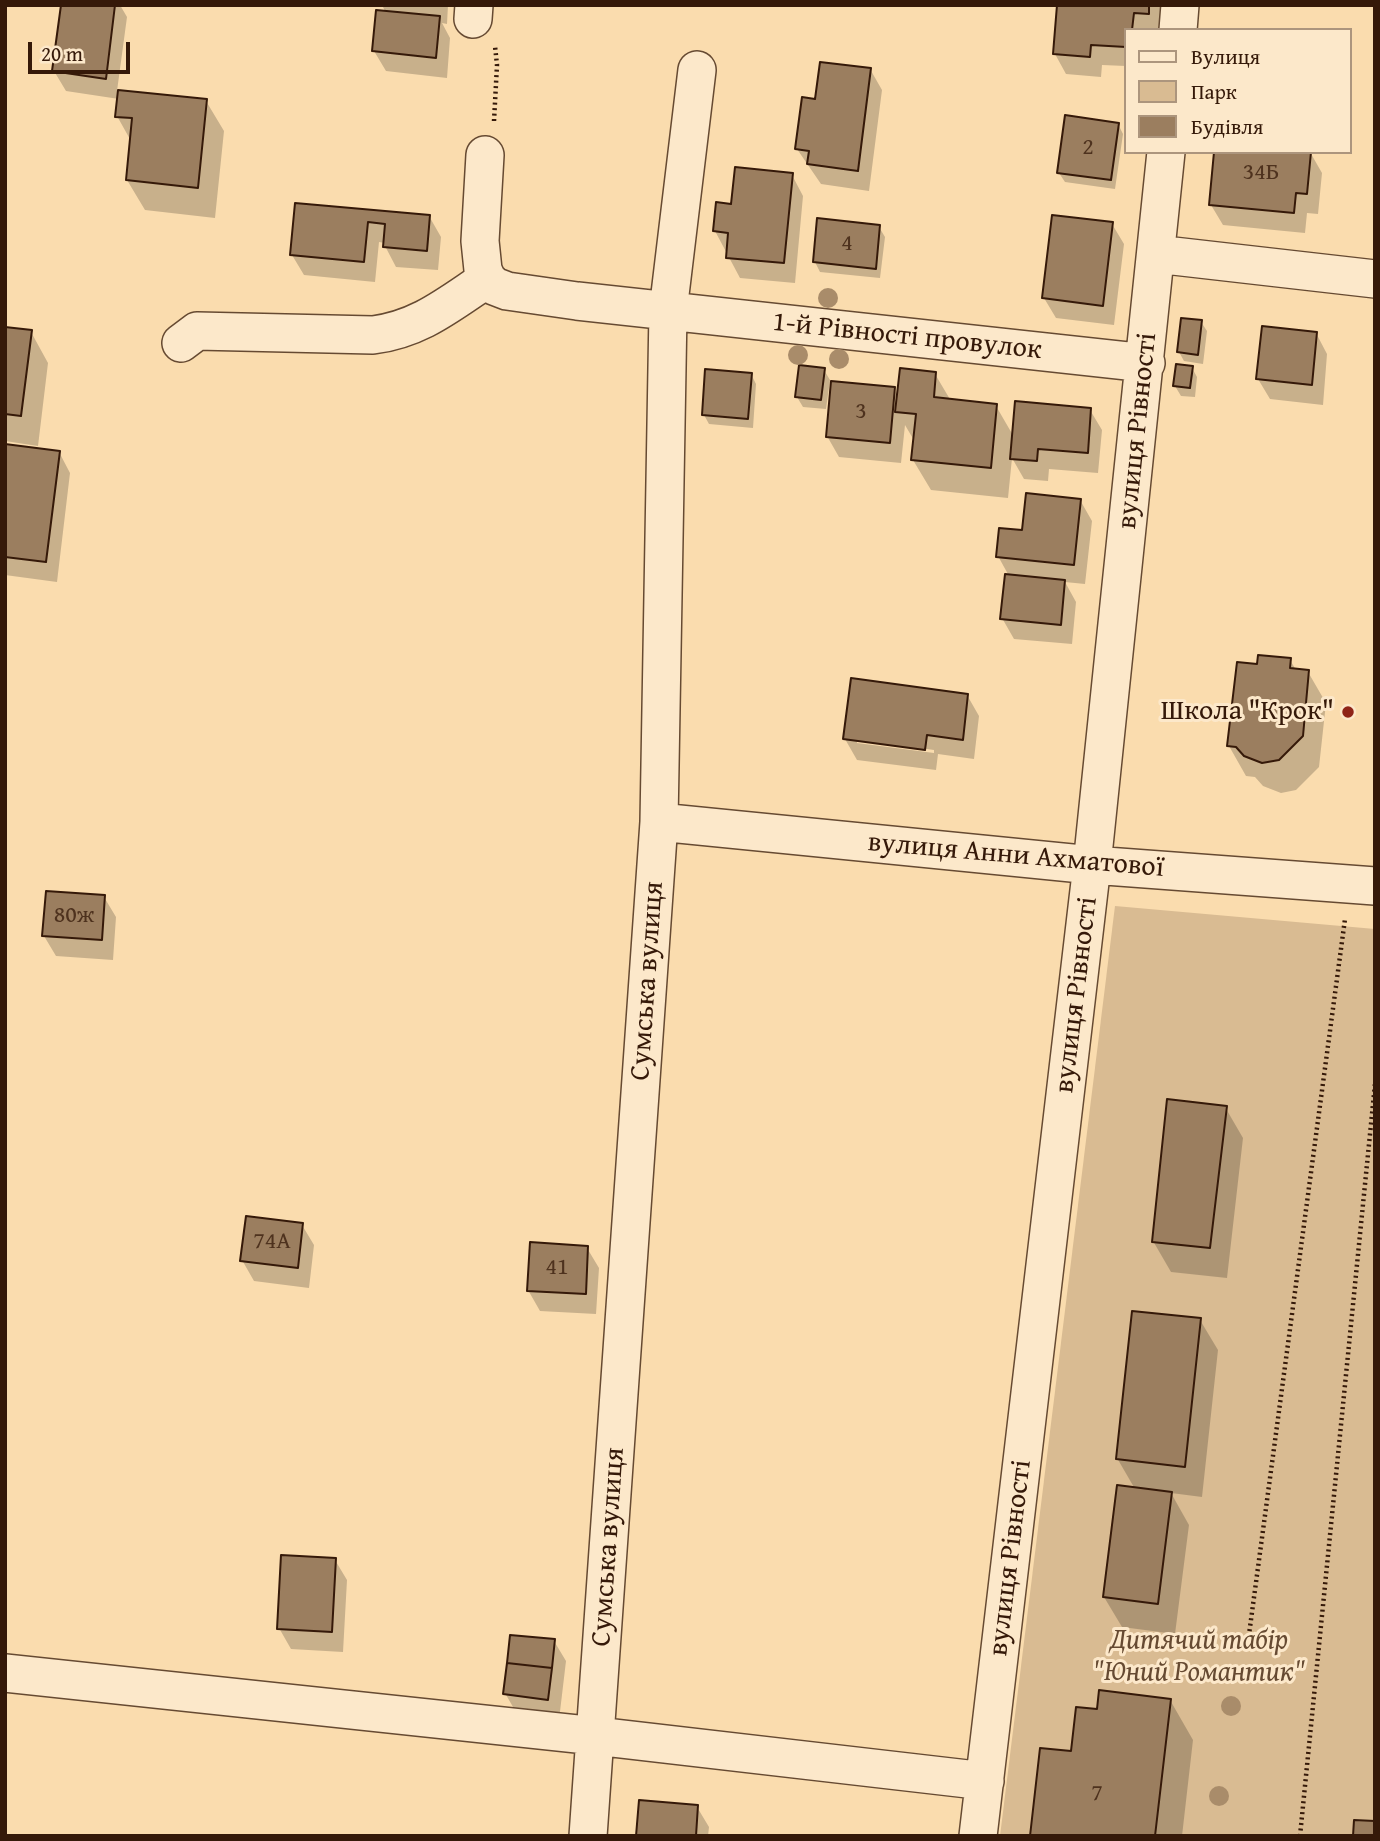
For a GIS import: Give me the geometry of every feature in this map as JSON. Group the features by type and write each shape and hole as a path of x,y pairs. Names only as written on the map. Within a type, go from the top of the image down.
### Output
{"street":[{"path":"1178,28 1180,5"},
{"name":"Сумська вулиця","path":"588,1836 659,821 668,311 697,70"},
{"name":"вулиця Рівності","path":"978,1836 1092,865 1166,154"},
{"path":"485,155 480,241 483,270 494,286 508,291 577,301 668,311"},
{"path":"1156,254 1375,279"},
{"path":"181,343 197,331 373,335 398,332 424,320 487,279"},
{"name":"1-й Рівності провулок","path":"668,311 1146,363"},
{"name":"вулиця Анни Ахматової","path":"659,821 1092,865 1364,885"},
{"path":"5,1673 596,1736 985,1782"}],"path":[{"path":"473,12 493,35 497,65 493,140 485,155"},
{"path":"1248,1642 1342,940 1364,885"},
{"path":"1300,1836 1375,1084"}],"green space":[{"name":"Дитячий табір \"Юний Романтик\"","path":"1115,906 1375,929 1375,1836 1000,1836"}],"building":[{"path":"61,5 115,5 106,79 52,71"},
{"path":"1057,5 1149,5 1149,14 1134,13 1132,28 1124,28 1124,47 1091,45 1090,57 1053,54"},
{"path":"376,10 440,16 436,58 372,51"},
{"path":"820,62 871,68 858,171 807,164 809,151 795,149 802,97 815,99"},
{"path":"118,90 207,99 198,188 126,180 132,118 115,117"},
{"path":"1065,115 1119,123 1111,180 1057,173"},
{"path":"1214,154 1311,154 1307,194 1296,193 1294,213 1209,205"},
{"path":"735,167 793,173 784,263 726,258 728,233 713,231 716,202 731,204"},
{"path":"295,203 430,215 427,251 383,247 385,224 368,222 364,262 290,255"},
{"path":"1052,215 1113,222 1103,306 1042,298"},
{"path":"817,218 880,225 876,269 813,262"},
{"path":"1181,318 1202,320 1198,355 1177,352"},
{"path":"1262,326 1317,332 1312,385 1256,379"},
{"path":"5,327 32,330 21,416 5,414"},
{"path":"1176,364 1193,366 1190,388 1173,386"},
{"path":"799,365 825,368 821,400 795,397"},
{"path":"900,368 936,372 934,397 997,404 991,468 911,460 916,414 895,412"},
{"path":"705,369 752,373 748,419 702,415"},
{"path":"831,381 895,387 890,443 826,437"},
{"path":"1015,401 1091,408 1088,453 1038,449 1037,461 1010,459"},
{"path":"5,444 60,451 46,562 5,557"},
{"path":"1026,493 1081,499 1074,565 996,557 999,528 1022,530"},
{"path":"1005,574 1065,580 1061,625 1000,619"},
{"path":"1258,655 1291,658 1290,668 1309,670 1303,736 1279,760 1262,763 1244,756 1236,747 1227,746 1237,662 1257,664"},
{"path":"851,678 968,694 963,740 927,735 925,750 843,739"},
{"path":"46,891 105,895 102,940 42,936"},
{"path":"1167,1099 1227,1106 1210,1248 1152,1242"},
{"path":"246,1216 303,1223 298,1268 240,1261"},
{"path":"530,1242 588,1246 586,1294 527,1291"},
{"path":"1132,1311 1201,1318 1185,1467 1116,1459"},
{"path":"1117,1485 1172,1492 1158,1604 1103,1597"},
{"path":"281,1555 336,1558 332,1632 277,1629"},
{"path":"510,1635 555,1639 552,1668 507,1663"},
{"path":"507,1663 552,1668 548,1700 503,1694"},
{"path":"1099,1690 1171,1699 1155,1836 1030,1836 1040,1748 1071,1751 1076,1707 1097,1709"},
{"path":"639,1800 698,1805 696,1836 636,1836"},
{"path":"1354,1820 1375,1821 1375,1836 1353,1836"}],"place":[{"name":"Школа \"Крок\"","path":"1348,712"}]}
